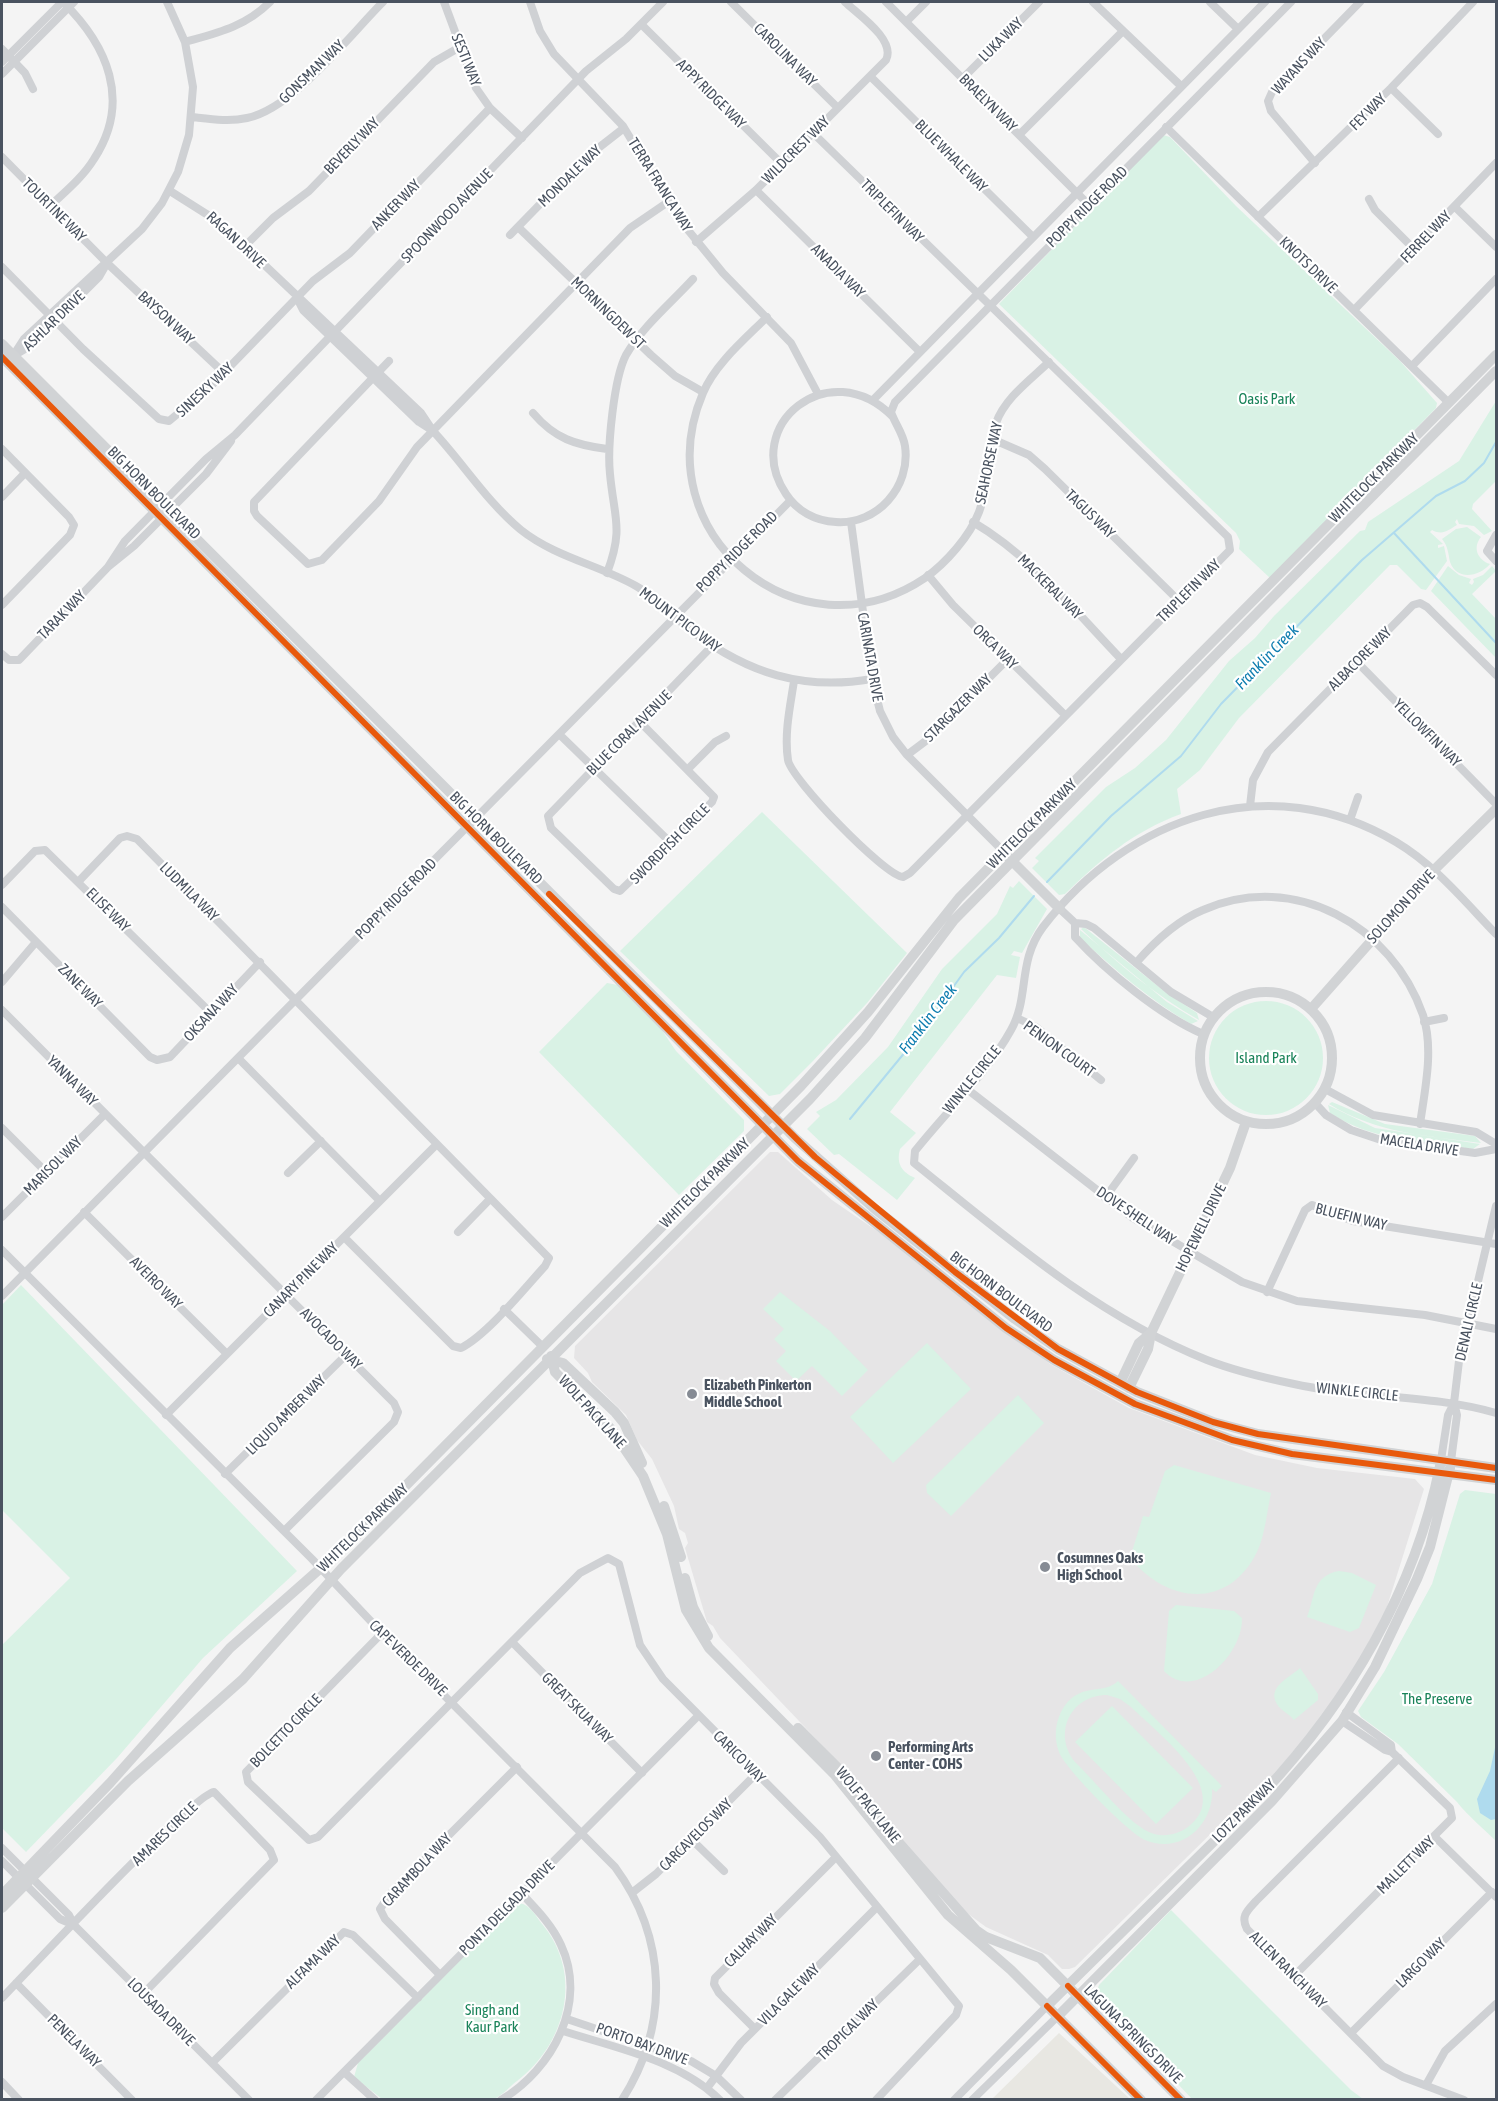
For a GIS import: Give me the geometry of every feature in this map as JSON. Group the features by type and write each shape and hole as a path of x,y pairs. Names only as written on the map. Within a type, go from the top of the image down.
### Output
{"main road":[{"name":"BIG HORN BOULEVARD","path":"2,344 7,356 471,824 772,1136 833,1191 1006,1328 1054,1360 1135,1404 1255,1447 1292,1454 1497,1480"},
{"name":"WHITELOCK PARKWAY","path":"2,1895 25,1878 134,1776 243,1679 331,1580 783,1126 846,1061 954,920 1008,856 1497,355"},
{"name":"WHITELOCK PARKWAY","path":"2,1908 25,1878 214,1665 321,1569 772,1116 868,1012 959,898 1008,856 1497,371"},
{"name":"SOLOMON DRIVE","path":"1311,1009 1434,870 1497,809"},
{"name":"BIG HORN BOULEVARD","path":"471,824 772,1116 875,1209 1015,1319 1058,1349 1124,1385 1204,1418 1258,1434 1497,1468"},
{"path":"1008,856 1060,909"},
{"path":"1260,992 1287,995 1311,1009 1321,1021 1332,1047 1332,1069 1326,1089 1301,1115 1280,1123 1246,1122 1223,1108 1206,1085 1200,1060 1203,1034 1213,1017 1231,1002 1260,992"},
{"name":"HOPEWELL DRIVE","path":"1124,1385 1139,1343 1151,1333 1230,1168 1246,1122"},
{"path":"508,1381 535,1363 551,1359 559,1338 591,1305 610,1279"},
{"name":"WOLF PACK LANE","path":"551,1359 566,1366 624,1423 664,1506 677,1540 693,1607 715,1646 840,1770 871,1811 976,1930 991,1939 1035,1954 1068,1986"},
{"name":"WOLF PACK LANE","path":"551,1359 555,1372 612,1430 643,1476 667,1534 686,1610 704,1642 839,1780 948,1915 1047,2006"},
{"name":"LOTZ PARKWAY","path":"1057,2016 1272,1801 1344,1716 1375,1667 1418,1579 1430,1547 1446,1461"},
{"name":"LOTZ PARKWAY","path":"1047,2006 1263,1793 1294,1760 1335,1707 1389,1615 1444,1473"},
{"name":"LAGUNA SPRINGS DRIVE","path":"1068,1986 1181,2100"},
{"path":"1047,2006 1141,2100"}],"street":[{"name":"ASHLAR DRIVE","path":"7,356 149,221 170,190 185,154 192,117 192,77 185,42 167,2"},
{"path":"185,42 236,27 270,2"},
{"name":"GONSMAN WAY","path":"192,117 239,120 274,108 299,88 382,2"},
{"name":"SESTI WAY","path":"444,2 477,88 490,108 522,138"},
{"name":"TERRA FRANCA WAY","path":"530,2 548,47 624,128 668,202 696,242 797,351 818,394"},
{"name":"SPOONWOOD AVENUE","path":"161,512 206,459 235,435 578,80 663,2"},
{"name":"CAROLINA WAY","path":"731,2 838,108"},
{"name":"WILDCREST WAY","path":"696,242 756,190 886,60 889,52 886,42 845,2"},
{"name":"BRAELYN WAY","path":"886,2 1089,205"},
{"path":"906,22 927,2"},
{"name":"LUKA WAY","path":"963,78 1039,2"},
{"path":"1094,2 1181,86"},
{"path":"1210,2 1238,29"},
{"name":"POPPY RIDGE ROAD","path":"873,400 1076,191 1265,2"},
{"name":"POPPY RIDGE ROAD","path":"893,417 873,400 848,391 818,394 798,405 786,418 777,434 774,452 775,469 780,486 790,501 815,518 832,522 851,522 881,508 895,493 906,461 905,448 893,417 891,412 895,402 1292,2"},
{"name":"WAYANS WAY","path":"1315,163 1272,111 1268,101 1272,92 1360,2"},
{"name":"FEY WAY","path":"1258,217 1391,88 1473,2"},
{"path":"2,74 11,58 67,3 89,28 103,52 111,80 112,108 105,137 96,156 83,174 50,206"},
{"name":"APPY RIDGE WAY","path":"640,24 782,164"},
{"path":"1019,135 1124,31"},
{"name":"BEVERLY WAY","path":"244,247 273,218 309,191 434,62 460,47"},
{"path":"2,49 28,77 33,89"},
{"path":"2,62 11,58"},
{"name":"BLUE WHALE WAY","path":"870,76 1032,236"},
{"path":"1391,88 1438,134"},
{"name":"ANKER WAY","path":"297,298 320,276 350,253 490,108"},
{"name":"KNOTS DRIVE","path":"1166,127 1449,403"},
{"name":"MONDALE WAY","path":"510,235 584,160 624,128"},
{"name":"TRIPLEFIN WAY","path":"794,681 787,729 788,762 800,782 890,873 903,877 910,873 966,817 1230,550 1228,537 991,304 939,259 813,133"},
{"name":"TOURTINE WAY","path":"2,158 107,263"},
{"name":"FERREL WAY","path":"1354,309 1497,163"},
{"name":"RAGAN DRIVE","path":"170,190 205,211 297,298 306,302 333,333"},
{"name":"ANADIA WAY","path":"756,190 920,352"},
{"path":"1369,199 1376,210 1414,249"},
{"path":"389,361 254,502 255,513 303,560 312,564 322,560 379,501 408,459 433,431 634,224 668,202"},
{"path":"1455,207 1497,247"},
{"name":"MORNINGDEW ST","path":"518,227 675,376 703,392"},
{"name":"ASHLAR DRIVE","path":"7,356 27,349 99,277 107,263"},
{"name":"BAYSON WAY","path":"107,263 224,373"},
{"path":"2,267 55,321"},
{"path":"607,573 617,548 618,528 608,448 625,358 636,340 693,279"},
{"path":"1412,366 1497,279"},
{"name":"SINESKY WAY","path":"55,321 164,421 174,419 224,373 297,298"},
{"name":"SEAHORSE WAY","path":"767,317 730,354 703,392 691,430 689,468 698,510 710,534 730,559 759,583 790,596 821,603 861,605 928,575 964,537 980,511 994,425 1002,408 1049,362"},
{"name":"MOUNT PICO WAY","path":"333,333 419,422 433,431 521,529 544,545 642,590 736,661 794,681 847,684 872,680"},
{"path":"533,413 554,433 577,445 608,448"},
{"name":"TAGUS WAY","path":"992,439 1029,456 1045,469 1179,601"},
{"path":"2,449 74,525 70,534 2,605"},
{"path":"2,497 25,473"},
{"name":"POPPY RIDGE ROAD","path":"2,1296 790,501"},
{"name":"TARAK WAY","path":"2,654 15,662 108,567 125,541 161,512"},
{"name":"CARINATA DRIVE","path":"851,522 872,680 880,711 893,737 907,755 966,817 1008,856"},
{"name":"MACKERAL WAY","path":"973,522 997,536 1028,562 1121,658"},
{"path":"1497,535 1487,550 1497,561"},
{"name":"ORCA WAY","path":"928,575 953,605 1065,716"},
{"name":"ALBACORE WAY","path":"1250,806 1253,780 1268,752 1413,605 1420,603 1497,675"},
{"name":"BLUE CORAL AVENUE","path":"548,822 551,812 713,645"},
{"name":"STARGAZER WAY","path":"907,755 927,740 1008,659"},
{"name":"YELLOWFIN WAY","path":"1357,662 1497,804"},
{"name":"SWORDFISH CIRCLE","path":"548,822 551,828 614,889 620,891 712,802 714,797 640,722"},
{"path":"559,734 670,843"},
{"path":"688,769 714,742 726,736"},
{"path":"1350,820 1358,797"},
{"name":"WINKLE CIRCLE","path":"1497,934 1434,870 1397,842 1350,820 1306,809 1250,806 1188,818 1138,841 1098,871 1042,929 1025,964 1017,1018 1011,1031 967,1089 915,1150 914,1163 1068,1285 1118,1316 1212,1362 1281,1382 1454,1403 1497,1413"},
{"name":"LUDMILA WAY","path":"79,881 117,840 127,836 134,837 260,962 295,1001 549,1258 546,1266 504,1309"},
{"name":"ELISE WAY","path":"2,885 35,851 41,849 47,852 210,1012"},
{"path":"1136,963 1170,929 1203,910 1233,900 1270,897 1297,900 1332,911 1373,938 1389,953 1409,983 1424,1022 1427,1072 1420,1124"},
{"name":"ZANE WAY","path":"2,907 150,1057 161,1061"},
{"path":"1060,909 1075,923 1086,924 1094,928 1171,992 1213,1017"},
{"path":"1075,923 1075,937 1089,952 1158,1008 1203,1034"},
{"path":"2,982 36,942"},
{"name":"OKSANA WAY","path":"161,1061 170,1057 210,1012 260,962"},
{"name":"YANNA WAY","path":"2,1010 143,1152"},
{"name":"PENION COURT","path":"1017,1018 1036,1027 1101,1080"},
{"path":"1424,1022 1444,1018"},
{"path":"238,1058 380,1201"},
{"name":"DOVE SHELL WAY","path":"967,1089 1105,1198 1155,1233 1190,1250 1242,1282 1297,1301 1468,1323 1497,1329"},
{"name":"MACELA DRIVE","path":"1326,1089 1373,1115 1476,1132 1497,1144"},
{"name":"MACELA DRIVE","path":"1315,1103 1326,1115 1352,1130 1381,1140 1475,1153 1497,1149"},
{"name":"MARISOL WAY","path":"2,1218 105,1114"},
{"path":"2,1128 46,1173"},
{"path":"288,1173 321,1141"},
{"name":"CANARY PINE WAY","path":"166,1415 436,1144"},
{"name":"AVOCADO WAY","path":"143,1152 394,1402 398,1412 394,1422 284,1531"},
{"path":"1105,1198 1134,1158"},
{"path":"458,1232 490,1199"},
{"name":"BLUEFIN WAY","path":"1267,1292 1305,1210 1312,1205 1353,1221 1488,1242"},
{"name":"DENALI CIRCLE","path":"1446,1461 1457,1415 1454,1403 1459,1361 1497,1206"},
{"name":"AVEIRO WAY","path":"84,1212 227,1354"},
{"path":"344,1237 453,1346 461,1348 469,1344 504,1309 543,1347"},
{"path":"1488,1242 1497,1244"},
{"name":"CAPE VERDE DRIVE","path":"2,1250 284,1531 382,1634 583,1833 633,1892 651,1939 657,1977 656,2014 632,2084 622,2100"},
{"name":"LIQUID AMBER WAY","path":"225,1474 346,1355"},
{"name":"CARICO WAY","path":"453,1702 588,1567 600,1560 614,1560 621,1570 640,1645 663,1679 836,1857 919,1960 956,2000 959,2010 876,2100"},
{"name":"BOLCETTO CIRCLE","path":"382,1634 246,1772 248,1782 296,1830 309,1840 318,1837 453,1702"},
{"name":"GREAT SKUA WAY","path":"512,1642 642,1773"},
{"name":"PONTA DELGADA DRIVE","path":"316,2100 698,1716"},
{"name":"MALLETT WAY","path":"1294,1976 1448,1824 1452,1812 1399,1758 1385,1750 1344,1716"},
{"name":"ALLEN RANCH WAY","path":"1399,1758 1245,1913 1243,1922 1247,1929 1383,2066 1403,2077 1464,2100"},
{"name":"CARAMBOLA WAY","path":"440,1975 385,1919 380,1909 390,1894 517,1767"},
{"name":"CARCAVELOS WAY","path":"633,1892 649,1881 756,1774"},
{"name":"AMARES CIRCLE","path":"74,1924 196,1803 210,1792 219,1794 270,1850 274,1860 143,1994"},
{"path":"1435,1837 1494,1895"},
{"path":"691,1839 724,1871"},
{"name":"LOUSADA DRIVE","path":"2,1848 63,1921 74,1924 249,2100"},
{"name":"CALHAY WAY","path":"755,2029 719,1993 714,1984 715,1978 836,1857"},
{"name":"LOUSADA DRIVE","path":"2,1861 25,1878"},
{"path":"501,2100 545,2059 563,2031 567,2019 570,1974 562,1946 547,1920 522,1894"},
{"name":"LARGO WAY","path":"1351,2033 1494,1895"},
{"name":"VILA GALE WAY","path":"707,2088 730,2056 755,2029 876,1908"},
{"path":"2,1998 74,1924"},
{"name":"ALFAMA WAY","path":"212,2063 344,1932 353,1935 418,1998"},
{"name":"TROPICAL WAY","path":"775,2100 919,1960"},
{"name":"PENELA WAY","path":"16,1983 132,2100"},
{"path":"1426,2085 1446,2051 1497,2004"},
{"name":"LOTZ PARKWAY","path":"954,2100 1047,2006"},
{"name":"LOTZ PARKWAY","path":"972,2100 1057,2016"},
{"name":"PORTO BAY DRIVE","path":"567,2019 691,2061 716,2076 741,2100"},
{"name":"PORTO BAY DRIVE","path":"563,2031 682,2073 707,2088 720,2100"},
{"path":"344,2072 375,2100"},
{"path":"2,2082 17,2099"}],"shaded area":[{"name":"Cosumnes Oaks High School","path":"770,1152 778,1152 832,1200 880,1233 1050,1364 1129,1408 1255,1455 1317,1468 1415,1479 1424,1489 1386,1610 1349,1679 1316,1726 1257,1793 1236,1809 1075,1967 1062,1969 1048,1955 986,1927 960,1908 879,1814 858,1783 720,1638 713,1626 707,1622 685,1548 688,1543 685,1533 679,1529 674,1506 652,1459 637,1440 626,1415 592,1382 588,1373 574,1358 575,1346"},
{"path":"1059,2033 1130,2099 992,2099"}],"green space":[{"name":"Oasis Park","path":"1163,135 1170,137 1236,206 1400,361 1437,403 1436,408 1270,578 1239,549 1240,541 1236,533 999,304"},
{"path":"1496,401 1496,481 1473,504 1472,509 1492,531 1484,535 1474,526 1459,524 1457,519 1455,522 1457,525 1445,532 1432,530 1430,532 1443,544 1438,545 1438,548 1444,546 1447,561 1426,590 1421,589 1397,565 1390,565 1239,718 1200,770 1177,789 1181,814 1133,838 1105,858 1065,894 1059,895 1032,868 1039,861 1035,858 1106,787 1135,768 1166,740 1229,661 1255,638 1274,616 1360,531 1365,530 1368,522 1459,461"},
{"path":"1467,527 1481,537 1477,545 1478,553 1482,560 1490,564 1480,572 1469,575 1453,568 1447,547 1442,539 1456,529"},
{"path":"1448,566 1459,575 1471,579 1469,583 1472,585 1473,579 1483,575 1492,566 1496,571 1472,594 1496,619 1496,658 1431,591"},
{"path":"762,812 907,953 867,1003 813,1061 780,1094 769,1096 620,951"},
{"path":"1019,881 1047,909 1022,953 1014,951 1011,955 1020,957 1016,978 997,975 890,1112 916,1133 900,1149 899,1159 903,1170 915,1178 897,1200 839,1154 834,1155 807,1129 820,1116 816,1112 836,1100 888,1047 942,969 997,914 1010,886 1013,888"},
{"path":"1084,927 1164,991 1197,1013 1199,1020 1137,978 1081,929"},
{"path":"1080,930 1167,1002 1198,1021 1191,1024 1147,995 1080,938"},
{"path":"607,983 618,985 659,1026 676,1051 744,1120 744,1131 679,1195 539,1052"},
{"name":"Island Park","path":"1266,1001 1288,1005 1307,1017 1319,1036 1323,1058 1319,1080 1307,1099 1288,1111 1266,1115 1244,1111 1225,1099 1213,1080 1209,1058 1213,1036 1225,1017 1244,1005"},
{"path":"1332,1102 1385,1124 1475,1136 1481,1143 1402,1132 1347,1114 1329,1104"},
{"path":"1328,1105 1375,1128 1480,1144 1473,1149 1381,1135 1346,1122 1330,1113"},
{"path":"21,1285 297,1571 203,1658 117,1758 26,1852 2,1828 2,1645 70,1578 2,1510 2,1305"},
{"path":"780,1292 830,1331 868,1370 842,1396 812,1366 796,1381 776,1361 786,1351 774,1339 784,1329 763,1309"},
{"path":"927,1343 971,1389 893,1463 850,1417"},
{"path":"1018,1395 1044,1423 951,1516 927,1493 926,1485"},
{"path":"1174,1465 1271,1493 1264,1531 1257,1552 1245,1571 1230,1584 1214,1592 1197,1594 1179,1592 1162,1585 1130,1558 1143,1516 1149,1517 1165,1471"},
{"name":"The Preserve","path":"1465,1490 1496,1494 1496,1841 1398,1744 1361,1717 1358,1711 1384,1672 1432,1584 1460,1494"},
{"path":"1339,1571 1352,1573 1376,1585 1359,1628 1350,1632 1307,1617 1319,1582 1324,1577"},
{"path":"1176,1605 1234,1611 1242,1618 1240,1632 1226,1659 1202,1678 1189,1681 1176,1679 1164,1671 1169,1611"},
{"path":"1300,1668 1318,1694 1318,1700 1294,1720 1279,1707 1274,1694 1280,1684"},
{"path":"1118,1681 1222,1786 1216,1792 1212,1789 1211,1802 1201,1825 1183,1840 1158,1844 1137,1835 1112,1814 1073,1772 1059,1752 1056,1727 1061,1712 1068,1702 1083,1692 1112,1685","holes":["1107,1695 1120,1699 1173,1746 1198,1780 1203,1797 1200,1813 1188,1827 1179,1832 1159,1835 1149,1832 1131,1820 1075,1762 1068,1751 1065,1739 1066,1728 1075,1709 1084,1701 1094,1697"]},
{"path":"1112,1706 1193,1788 1156,1824 1075,1742"},
{"name":"Singh and Kaur Park","path":"520,1903 533,1911 555,1944 563,1964 565,1986 564,2007 558,2028 534,2066 502,2094 489,2099 382,2099 354,2077 358,2063 514,1906"},
{"path":"1171,1910 1351,2090 1363,2099 1192,2099 1095,1996 1099,1985"}],"water":[{"path":"1496,1743 1496,1819 1491,1820 1480,1813 1477,1799 1490,1771"}],"waterway":[{"name":"Franklin Creek","path":"1047,882 1111,816 1181,756 1221,704 1362,560 1436,496 1465,481 1484,463 1496,442"},
{"path":"1394,533 1496,643"},
{"name":"Franklin Creek","path":"850,1119 915,1040 964,972 999,938 1034,896"}],"cycle path":[{"path":"2,357 798,1161 1006,1328 1054,1360 1135,1404 1232,1440 1292,1454 1496,1480"},
{"path":"549,894 815,1157 955,1272 1058,1349 1137,1392 1213,1422 1258,1434 1496,1468"},
{"path":"1068,1986 1181,2100"},
{"path":"1047,2006 1141,2100"}],"place":[{"name":"Elizabeth Pinkerton Middle School","path":"692,1394"},
{"name":"Cosumnes Oaks High School","path":"1045,1567"},
{"name":"Performing Arts Center - COHS","path":"876,1756"}]}
